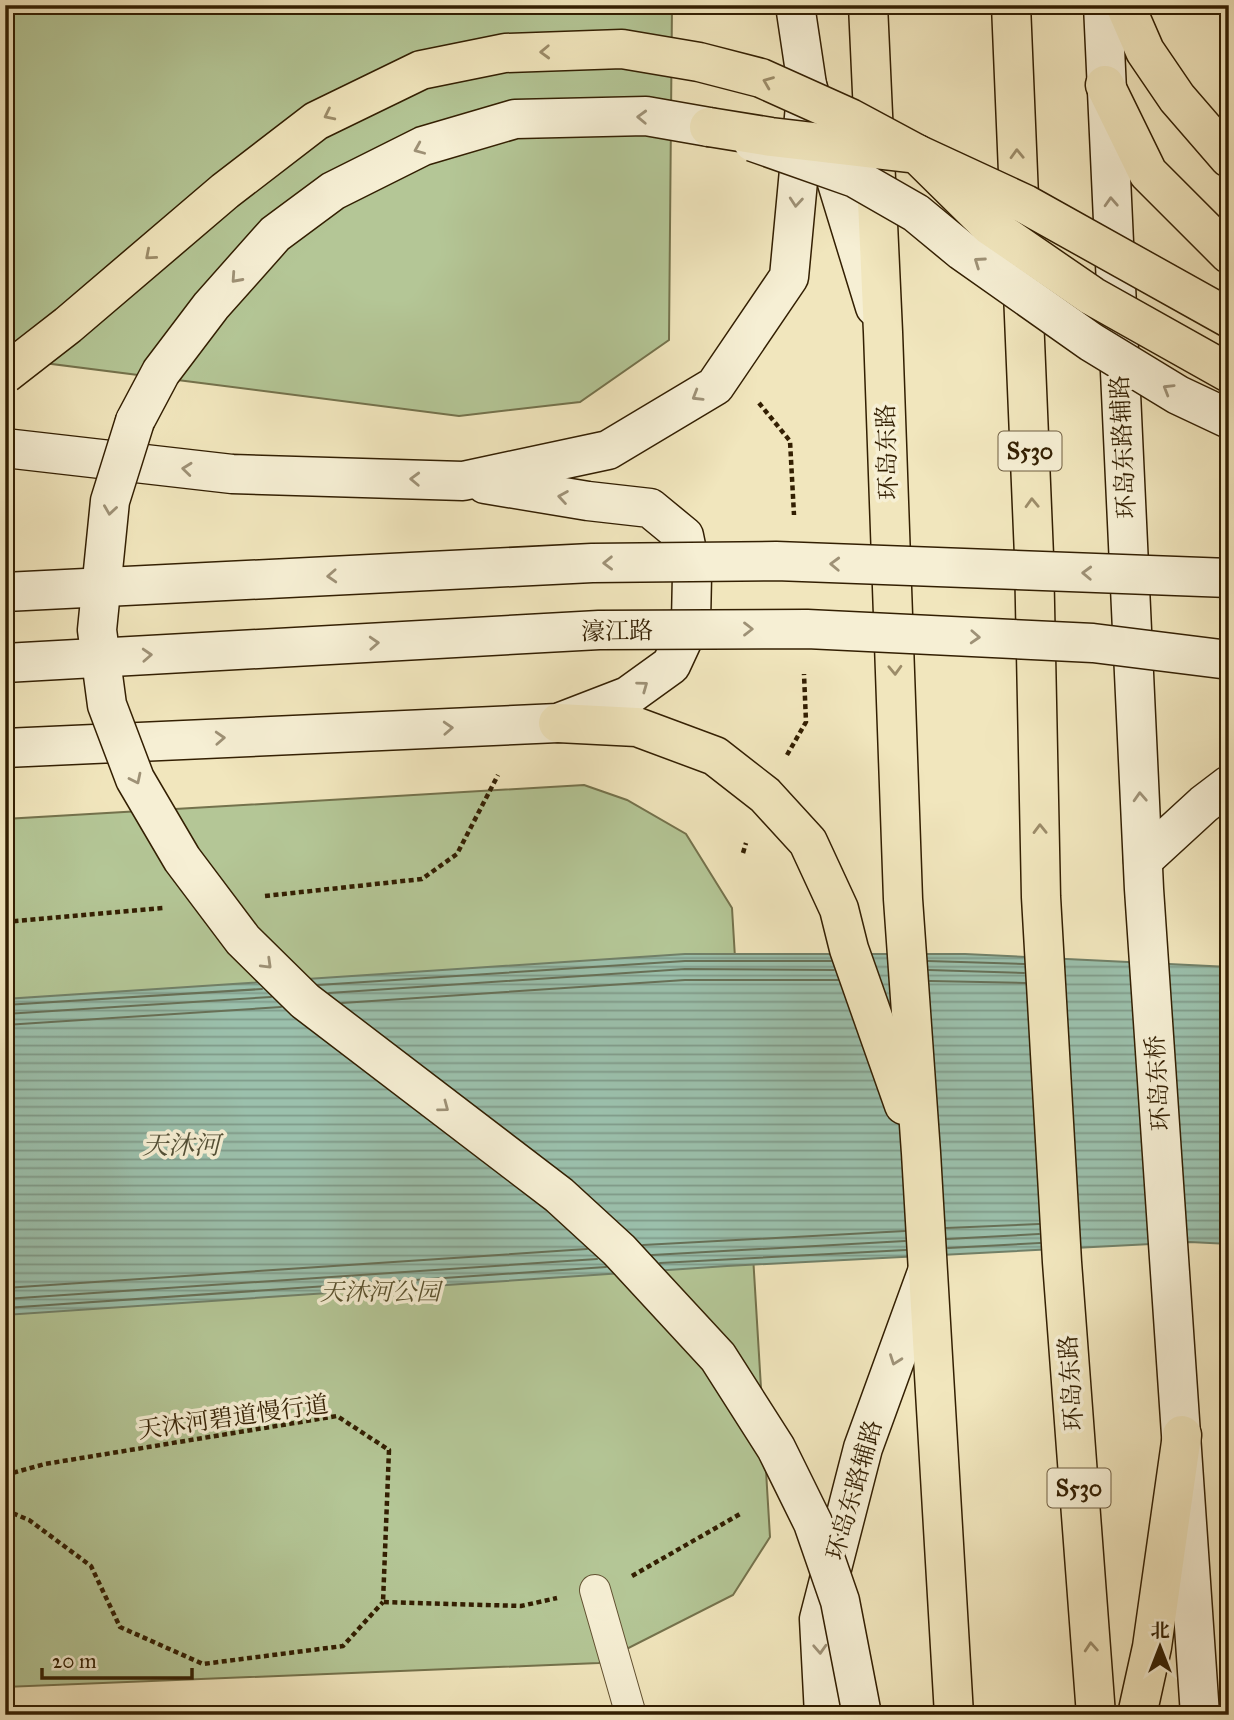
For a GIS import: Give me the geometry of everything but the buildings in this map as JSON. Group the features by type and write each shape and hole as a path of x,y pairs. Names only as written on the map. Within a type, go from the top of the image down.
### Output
{"main road":[{"path":"795,5 807,85 883,332"},
{"name":"环岛东路","path":"868,5 883,332 903,899 921,1153"},
{"name":"环岛东路","path":"1010,5 1034,556 1041,897 1062,1262 1096,1715"},
{"name":"环岛东路辅路","path":"1103,5 1143,875"},
{"path":"1125,5 1151,61 1177,99 1229,158"},
{"path":"5,374 68,325 225,191 316,121 421,70 505,54 622,48 699,62 761,78 850,118 917,154 1025,204 1229,318"},
{"path":"463,481 608,450 715,386 789,277 807,85"},
{"path":"1105,85 1149,173 1229,254"},
{"path":"862,1715 840,1601 813,1523 776,1448 718,1357 619,1250 559,1195 305,1001 243,940 182,859 135,779 107,705 97,631 110,501 135,421 161,372 211,306 275,234 333,191 423,146 515,119 646,116 771,137 917,154 989,225 1092,296 1229,373"},
{"path":"709,127 855,178 916,213 962,251 1091,342 1178,395 1229,419"},
{"path":"5,448 232,474 463,481 650,508 684,536 692,575 691,622 671,665 628,696 558,723"},
{"path":"5,592 592,563 776,561 1229,578"},
{"name":"濠江路","path":"5,663 599,631 807,629 1093,643 1229,660"},
{"path":"5,748 558,723 636,727 715,756 765,795 808,842 839,909 849,948 921,1153 954,1715"},
{"path":"1143,875 1204,804 1229,785"},
{"name":"环岛东桥","path":"1143,875 1182,1435"},
{"name":"环岛东路辅路","path":"824,1715 819,1619 863,1448 927,1272"},
{"path":"1137,1715 1152,1647 1182,1435"},
{"path":"1182,1435 1200,1715"}],"lane":[{"path":"595,1590 631,1715"}],"path":[{"path":"260,897 422,879 457,854 498,775"},
{"path":"5,922 166,908"},
{"name":"天沐河碧道慢行道","path":"5,1475 46,1464 337,1416 389,1450 383,1602"},
{"path":"5,1510 29,1520 91,1566 120,1627 203,1664 342,1646 383,1602 521,1606 616,1585 740,1514"}],"green space":[{"path":"5,5 672,5 669,340 580,402 459,416 5,358"},
{"name":"天沐河公园","path":"584,785 627,800 686,834 732,908 770,1537 733,1595 599,1663 5,1687 5,819"}],"water":[{"name":"天沐河","path":"685,954 965,954 1229,967 1229,1244 1190,1242 727,1266 5,1315 5,999"}]}
